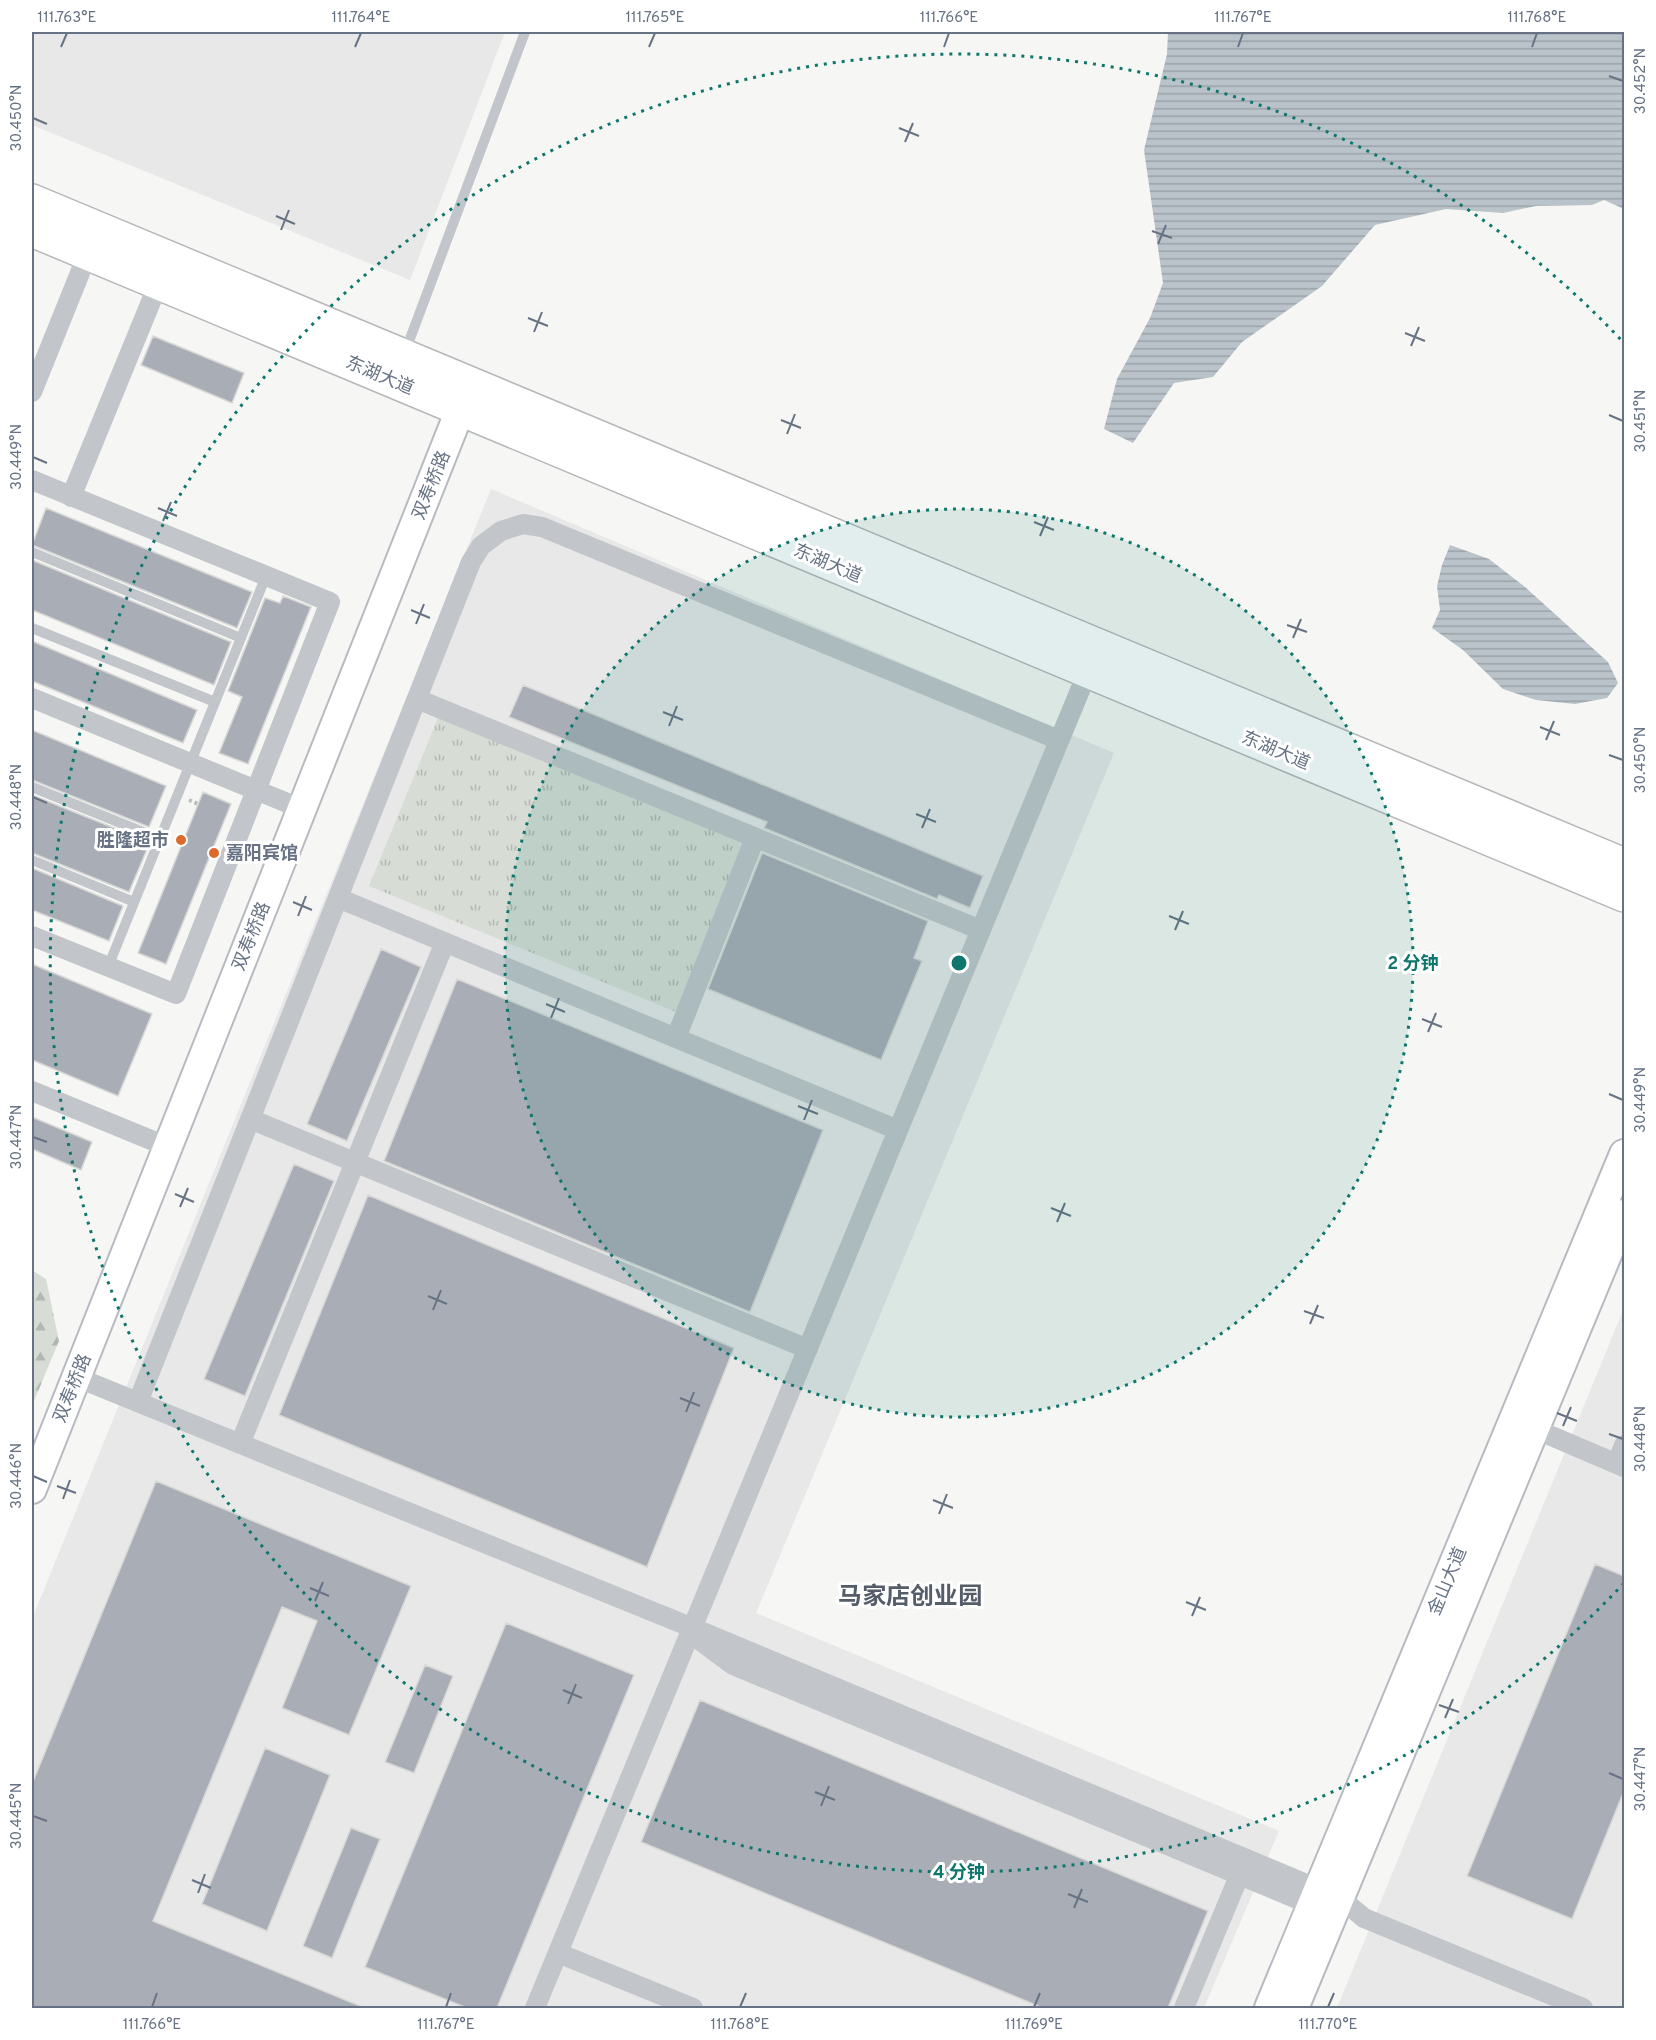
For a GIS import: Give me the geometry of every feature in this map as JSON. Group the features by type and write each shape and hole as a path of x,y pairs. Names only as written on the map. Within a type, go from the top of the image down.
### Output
{"highway":[{"name":"东湖大道","path":"32,201 404,356 466,396 1088,671 1624,895"},
{"name":"东湖大道","path":"32,230 159,282 466,396 1624,865"}],"street":[{"path":"32,392 88,253"},
{"path":"71,497 159,282"},
{"name":"双寿桥路","path":"32,1489 466,396"},
{"path":"32,480 330,602 176,994 32,936"},
{"path":"138,1402 471,562 481,546 501,531 523,524 542,527 1059,740"},
{"path":"535,2008 1088,671"},
{"path":"32,698 302,808"},
{"path":"417,699 981,930"},
{"path":"675,1038 755,838"},
{"path":"338,898 898,1130"},
{"path":"240,1444 445,942"},
{"path":"32,1091 168,1147"},
{"path":"250,1119 808,1348"},
{"name":"金山大道","path":"1294,2008 1326,1902 1624,1154"},
{"name":"金山大道","path":"1269,2008 1326,1902 1535,1429 1624,1214"},
{"path":"76,1377 692,1631 1243,1868 1583,2008"},
{"path":"1535,1429 1621,1465 1624,1445"},
{"path":"1184,2008 1243,1868"},
{"path":"558,1953 693,2008"}],"lane":[{"path":"404,356 525,32"},
{"path":"32,552 241,638"},
{"path":"108,967 266,576"},
{"path":"32,628 215,702"},
{"path":"32,787 160,839"},
{"path":"32,860 134,902"}],"shaded area":[{"path":"32,32 505,32 410,280 32,125"},
{"path":"1168,32 1624,32 1624,209 1604,200 1592,205 1536,206 1503,213 1446,209 1375,225 1322,286 1242,342 1213,377 1174,383 1133,443 1104,429 1117,379 1150,318 1163,283 1144,150 1167,54"},
{"path":"491,489 1114,753 756,1613 1279,1831 1204,2008 32,2008 32,1619"},
{"path":"1450,545 1489,559 1525,587 1608,662 1618,683 1607,698 1575,704 1536,700 1503,689 1463,650 1432,628 1440,610 1437,586"},
{"path":"1624,1308 1624,2008 1337,2008"}],"green space":[{"path":"438,718 745,844 676,1012 369,886"},
{"path":"32,1270 46,1279 59,1341 32,1406"}],"building":[{"path":"153,336 244,373 232,403 141,365"},
{"path":"46,508 252,592 237,628 32,545"},
{"path":"32,560 231,642 214,685 32,610"},
{"path":"283,596 311,607 248,764 219,753 242,697 228,691 265,598 280,603"},
{"path":"32,641 197,710 183,743 32,681"},
{"path":"523,685 983,876 970,908 939,895 937,899 764,828 767,822 509,717"},
{"path":"32,730 166,786 149,827 32,780"},
{"path":"203,792 231,804 166,964 138,953"},
{"path":"32,795 144,840 142,845 148,847 129,892 32,853"},
{"path":"762,853 928,921 914,958 922,961 881,1060 708,989"},
{"path":"32,868 123,906 109,941 32,910"},
{"path":"381,949 421,967 347,1141 307,1124"},
{"path":"32,964 152,1014 118,1096 32,1060"},
{"path":"457,979 823,1130 750,1312 384,1161"},
{"path":"32,1117 92,1142 81,1170 32,1149"},
{"path":"294,1164 334,1181 245,1396 204,1379"},
{"path":"368,1195 734,1348 647,1567 279,1415"},
{"path":"156,1481 411,1586 349,1735 282,1708 317,1621 282,1607 153,1921 365,2008 32,2008 32,1784"},
{"path":"1595,1564 1624,1576 1624,1791 1572,1919 1467,1876"},
{"path":"506,1623 634,1675 497,2008 467,2008 365,1967"},
{"path":"425,1665 453,1676 414,1773 385,1762"},
{"path":"700,1700 1208,1911 1168,2008 1043,2008 641,1842"},
{"path":"265,1748 330,1775 267,1931 202,1904"},
{"path":"351,1828 380,1839 332,1958 303,1946"}],"place":[{"name":"胜隆超市","path":"181,840"},
{"name":"嘉阳宾馆","path":"214,853"}],"district":[{"name":"马家店创业园","path":"910,1596"}]}
